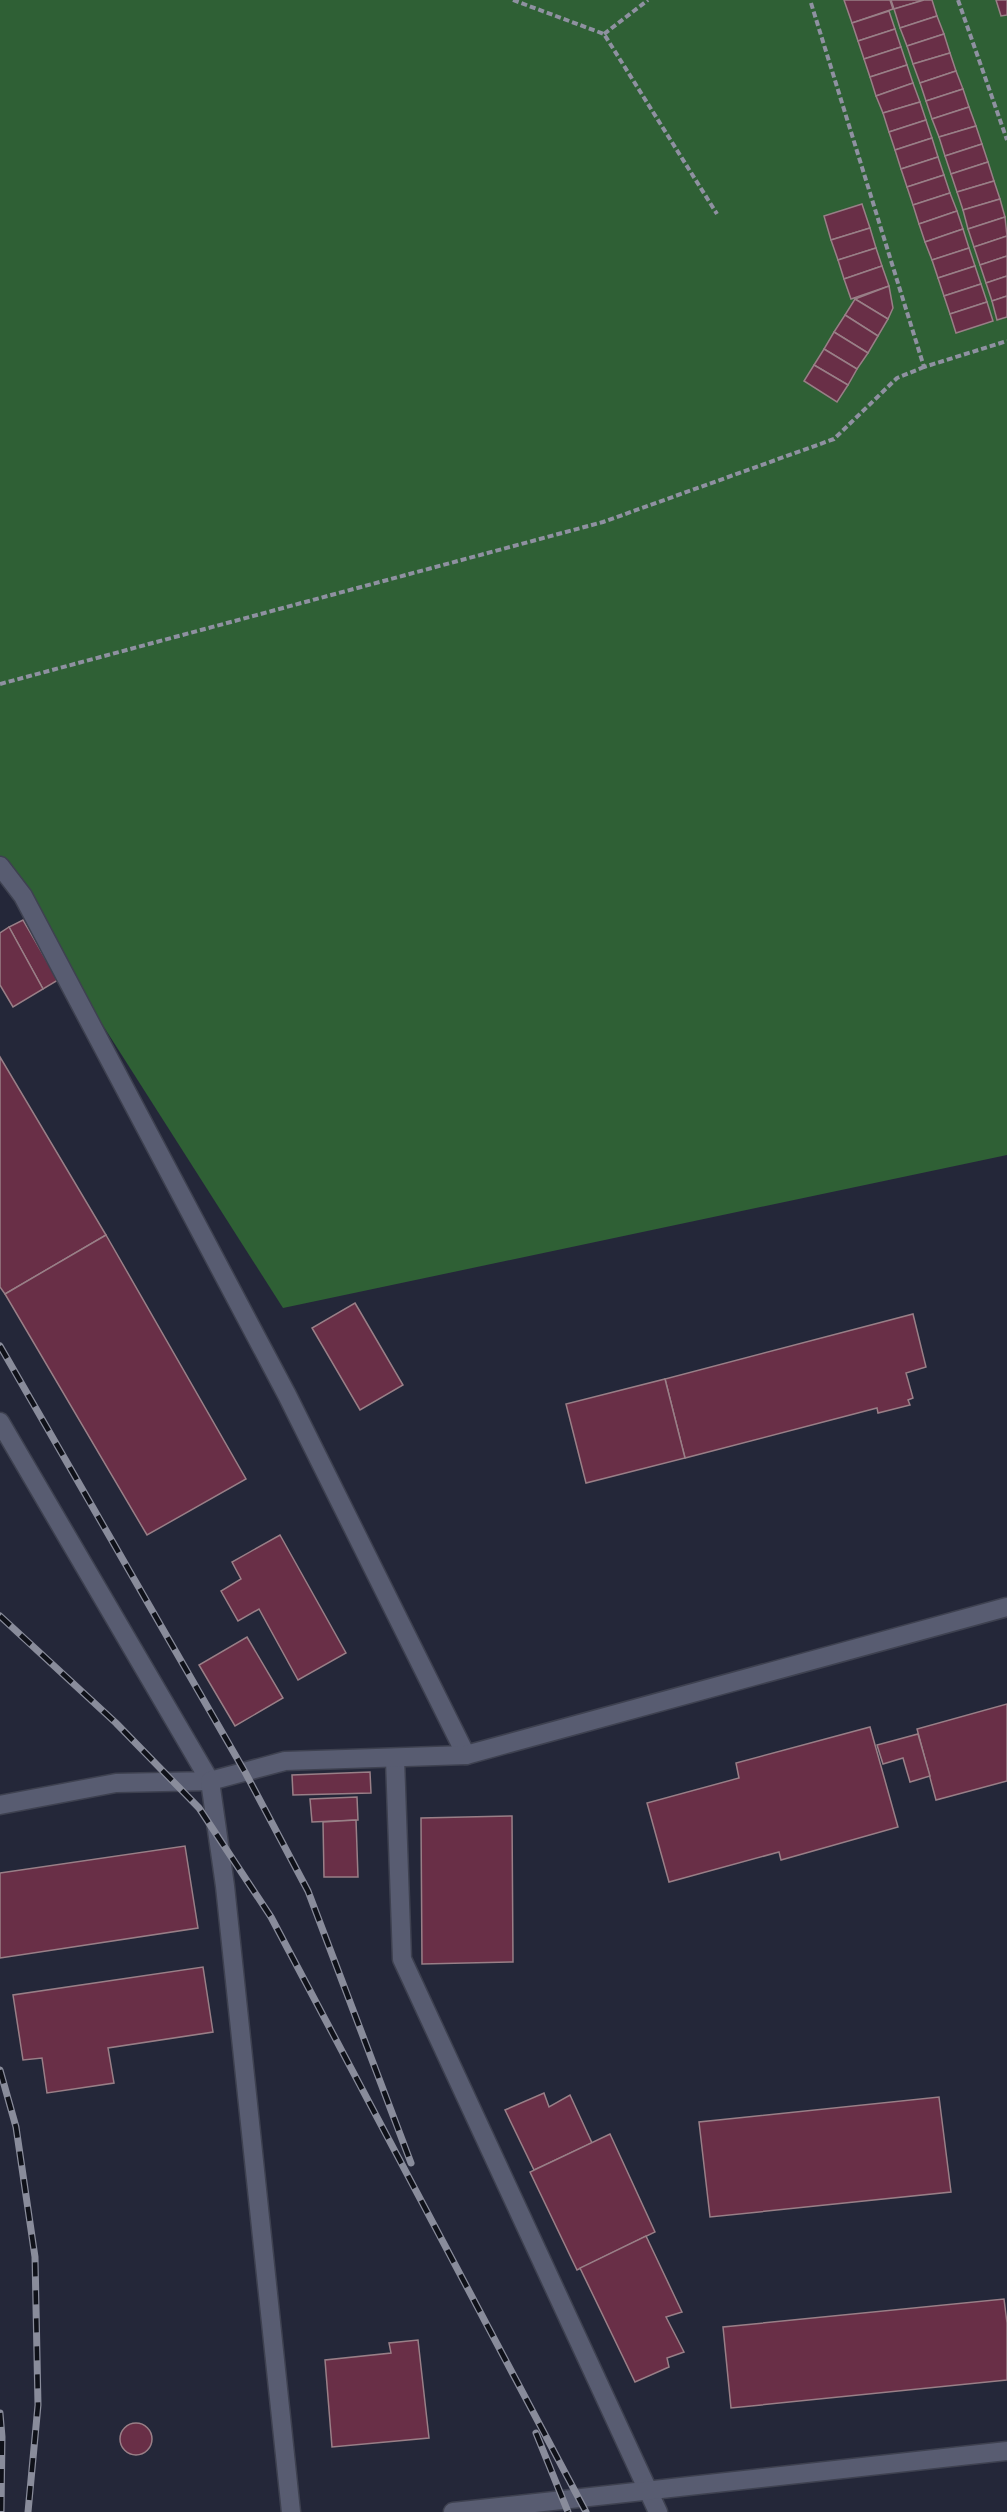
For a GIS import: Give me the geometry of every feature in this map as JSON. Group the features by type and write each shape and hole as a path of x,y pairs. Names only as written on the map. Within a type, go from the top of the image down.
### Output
{"lane":[{"path":"0,866 23,896 282,1385 466,1755"},
{"path":"0,1422 210,1781 225,1886 291,2512"},
{"path":"0,1805 116,1783 210,1781 285,1761 466,1755 1007,1607"},
{"path":"394,1759 402,1959 658,2512"},
{"path":"453,2512 1007,2451"}],"path":[{"path":"513,0 604,34 717,214"},
{"path":"604,34 648,0"},
{"path":"958,0 1007,140"},
{"path":"811,3 924,367"},
{"path":"0,684 603,522 834,439 897,378 1007,340"}],"green space":[{"path":"0,0 1007,0 1007,1155 283,1308 0,864"}],"building":[{"path":"844,0 890,0 893,9 852,23"},
{"path":"891,0 924,0 894,9"},
{"path":"924,0 932,0 937,16 900,28 894,9"},
{"path":"996,0 1007,0 1007,15 1001,16"},
{"path":"889,11 895,29 858,41 852,23"},
{"path":"937,16 944,34 907,46 900,28"},
{"path":"895,29 901,47 864,59 858,41"},
{"path":"944,34 950,53 913,64 907,46"},
{"path":"901,47 907,65 870,77 864,59"},
{"path":"950,53 956,71 920,83 913,64"},
{"path":"907,65 913,83 876,96 870,77"},
{"path":"956,71 963,89 926,101 920,83"},
{"path":"913,83 920,102 883,113 876,96"},
{"path":"963,89 969,107 932,119 926,101"},
{"path":"920,102 926,120 889,132 883,113"},
{"path":"969,107 976,126 939,137 932,119"},
{"path":"926,120 932,138 895,150 889,132"},
{"path":"976,126 982,144 945,156 939,137"},
{"path":"932,138 938,157 901,169 895,150"},
{"path":"982,144 988,162 951,174 945,156"},
{"path":"938,157 944,175 907,187 901,169"},
{"path":"988,162 994,181 957,192 951,174"},
{"path":"944,175 950,193 913,205 907,187"},
{"path":"994,181 1000,199 963,210 957,192"},
{"path":"950,193 957,211 919,224 913,205"},
{"path":"1000,199 1005,217 968,229 963,210"},
{"path":"862,204 870,228 831,240 824,216"},
{"path":"957,211 963,229 925,242 919,224"},
{"path":"1005,217 1007,236 974,247 968,229"},
{"path":"870,228 876,248 838,260 831,240"},
{"path":"963,229 969,248 932,260 925,242"},
{"path":"1007,236 1007,256 980,265 974,247"},
{"path":"876,248 882,266 844,279 838,260"},
{"path":"969,248 975,266 938,278 932,260"},
{"path":"1007,256 1007,276 986,283 980,265"},
{"path":"882,266 889,286 851,299 844,279"},
{"path":"975,266 981,284 944,296 938,278"},
{"path":"1007,276 1007,296 992,301 986,283"},
{"path":"981,284 987,302 950,314 944,296"},
{"path":"889,286 893,308 888,319 855,299"},
{"path":"1007,296 1007,317 997,320 992,301"},
{"path":"855,299 888,319 878,336 845,315"},
{"path":"987,302 993,321 956,333 950,314"},
{"path":"845,315 878,336 868,353 834,332"},
{"path":"834,332 868,353 857,369 824,349"},
{"path":"824,349 857,369 848,385 814,365"},
{"path":"814,365 848,385 837,402 804,381"},
{"path":"23,920 58,980 43,989 9,927"},
{"path":"9,927 43,989 13,1007 0,985 0,933"},
{"path":"0,1057 106,1235 5,1294 0,1287"},
{"path":"106,1235 246,1479 147,1535 5,1294"},
{"path":"355,1303 403,1385 360,1410 312,1328"},
{"path":"913,1314 926,1367 906,1373 913,1398 908,1400 910,1405 878,1413 877,1408 685,1458 665,1379"},
{"path":"665,1379 685,1458 586,1483 566,1404"},
{"path":"280,1535 346,1653 298,1680 259,1609 238,1621 221,1591 241,1579 232,1562"},
{"path":"247,1637 283,1698 235,1726 199,1665"},
{"path":"1007,1704 1007,1781 936,1800 917,1729"},
{"path":"870,1727 898,1827 781,1860 779,1852 669,1882 647,1803 739,1778 736,1763"},
{"path":"918,1734 930,1776 910,1782 903,1758 883,1764 877,1745"},
{"path":"370,1772 371,1793 293,1795 292,1775"},
{"path":"357,1797 358,1820 312,1822 310,1799"},
{"path":"512,1816 513,1962 422,1964 421,1818"},
{"path":"356,1820 358,1877 324,1877 323,1822"},
{"path":"185,1846 198,1928 0,1958 0,1873"},
{"path":"203,1967 213,2032 108,2048 114,2083 47,2093 42,2058 23,2060 13,1995"},
{"path":"544,2093 549,2107 570,2095 592,2143 534,2170 505,2110"},
{"path":"939,2097 951,2192 710,2217 699,2122"},
{"path":"610,2134 655,2232 577,2270 530,2172"},
{"path":"646,2236 682,2312 666,2317 684,2352 667,2358 669,2367 635,2382 580,2268"},
{"path":"1004,2299 1007,2323 1007,2380 731,2408 723,2327"},
{"path":"418,2340 429,2438 332,2447 325,2360 391,2353 389,2343"},
{"path":"136,2423 147,2428 152,2439 147,2450 136,2455 125,2450 120,2439 125,2428"}],"railway":[{"path":"0,1346 245,1772 308,1891 411,2163"},
{"path":"0,1616 116,1723 199,1808 271,1917 586,2512"},
{"path":"0,2070 16,2127 35,2257 38,2405 28,2512"},
{"path":"0,2413 1,2512"},
{"path":"536,2433 568,2512"}]}
